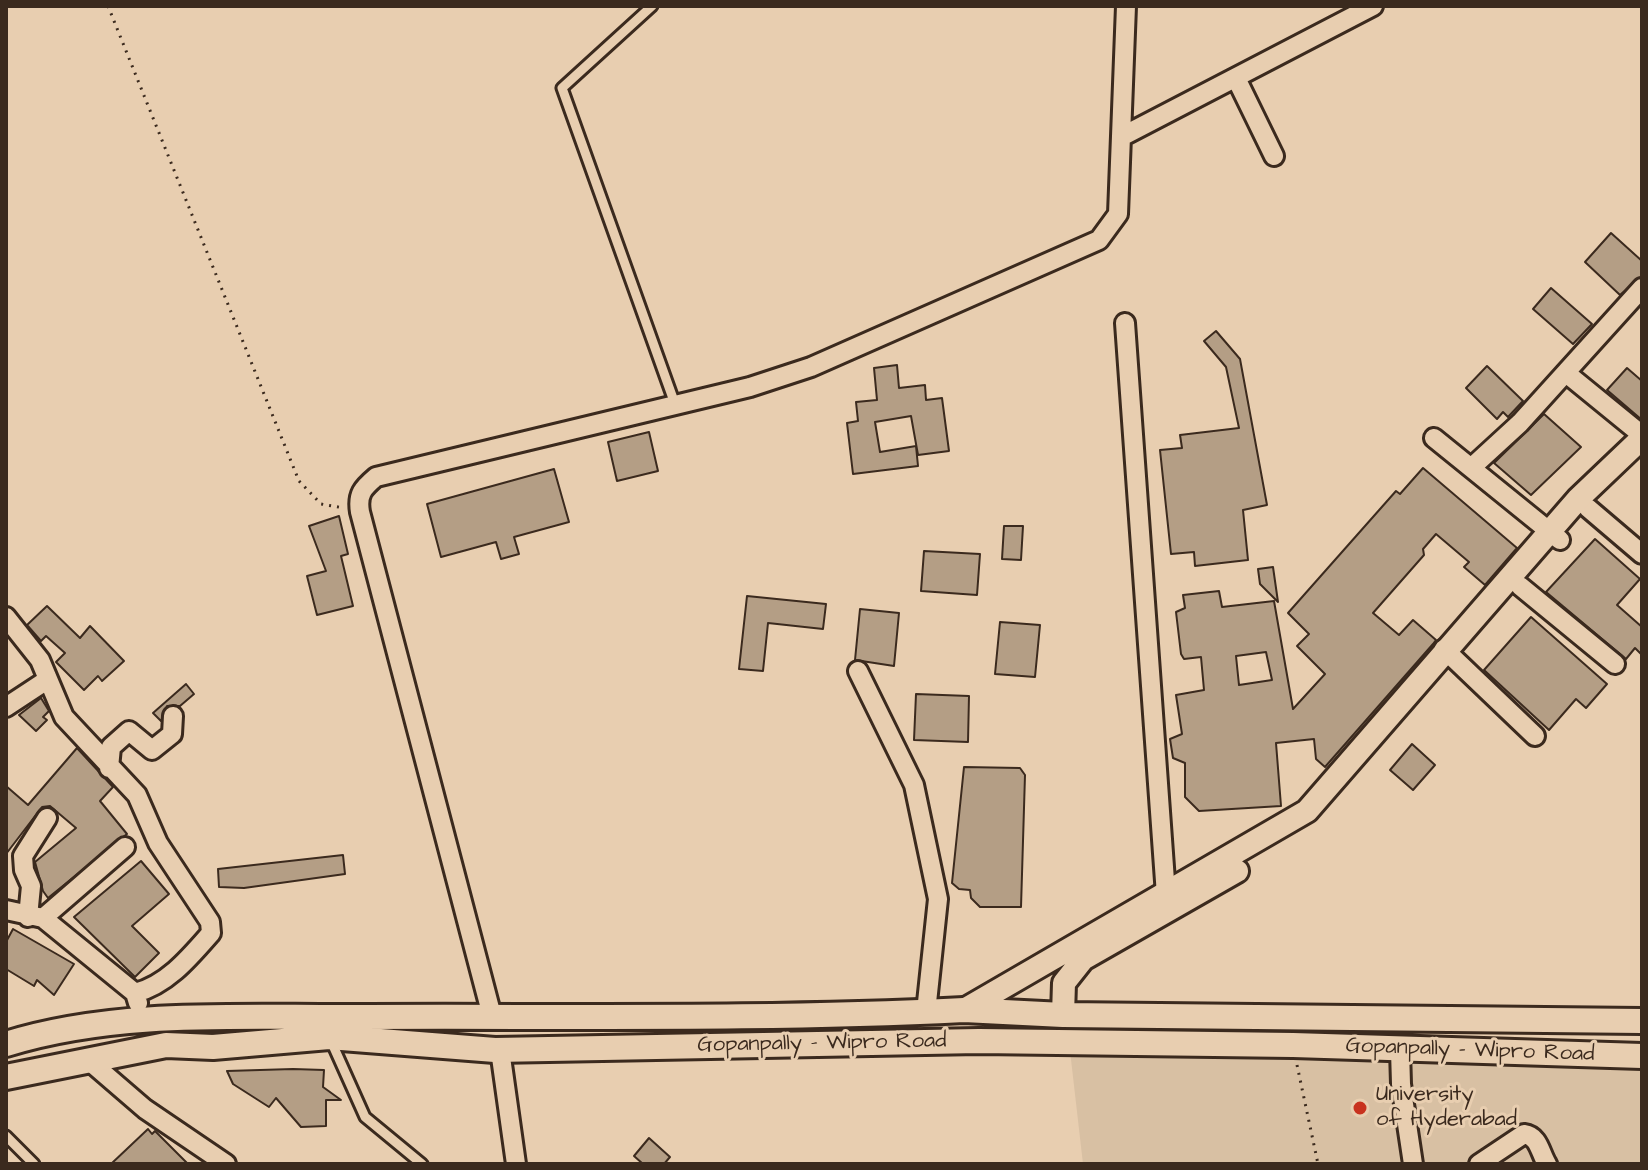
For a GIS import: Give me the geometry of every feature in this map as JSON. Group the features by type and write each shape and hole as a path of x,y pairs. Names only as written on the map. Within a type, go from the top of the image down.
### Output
{"main road":[{"name":"Gopanpally - Wipro Road","path":"6,1044 34,1035 142,1021 492,1016 964,1010 1063,1015 1427,1016 1642,1021"},
{"path":"1426,1050 1427,1016"},
{"path":"1457,1050 1459,1017"},
{"name":"Gopanpally - Wipro Road","path":"6,1077 166,1045 213,1047 329,1037 500,1050 979,1041 1293,1045 1642,1056"}],"street":[{"path":"1121,137 1373,6"},
{"path":"492,1016 358,498 376,477 476,456 750,387 811,367 1099,240 1118,214 1129,8"},
{"path":"1236,78 1274,156"},
{"path":"1471,468 1520,423 1642,288"},
{"path":"1125,323 1166,895"},
{"path":"964,1010 1307,811 1642,436 1566,373"},
{"path":"1434,438 1555,535"},
{"path":"1063,1015 1064,983 1083,959 1316,822 1450,654 1520,586 1555,535 1588,508 1642,447"},
{"path":"1588,508 1642,554"},
{"path":"1520,586 1615,664"},
{"path":"6,617 40,660 64,717 137,795 158,843 205,912 211,933 184,963 152,989 135,993"},
{"path":"1450,654 1535,736"},
{"path":"858,671 914,785 938,899 926,1012"},
{"path":"6,707 47,680"},
{"path":"109,768 111,747 129,731 152,750 172,734 173,716"},
{"path":"35,917 23,856 47,818"},
{"path":"35,917 125,847"},
{"path":"6,910 35,917 135,993 142,1021"},
{"path":"500,1050 516,1164"},
{"path":"1400,1050 1401,1084 1413,1164"},
{"path":"87,1059 145,1109 226,1164"},
{"path":"1479,1164 1524,1134 1531,1135 1538,1143 1547,1164"}],"lane":[{"path":"652,6 562,88 665,366 675,404"},
{"path":"329,1037 365,1117 422,1164"},
{"path":"6,1136 34,1164"}],"path":[{"path":"108,6 299,481 321,504 360,512"},
{"path":"1293,1045 1318,1164"}],"shaded area":[{"name":"University of Hyderabad","path":"1069,1042 1642,1053 1642,1164 1083,1164"}],"building":[{"path":"1611,233 1642,261 1642,276 1620,295 1585,262"},
{"path":"1551,288 1592,324 1573,344 1533,309"},
{"path":"1216,331 1240,359 1267,505 1243,510 1248,560 1195,566 1194,552 1171,554 1160,450 1182,448 1180,435 1239,428 1226,367 1204,341"},
{"path":"897,365 899,388 925,385 926,400 942,398 949,451 918,455 911,416 875,422 880,452 916,446 918,466 853,474 847,423 858,421 856,402 877,400 874,368"},
{"path":"1487,366 1523,401 1508,417 1503,412 1497,419 1466,388"},
{"path":"1627,368 1642,381 1642,420 1607,390"},
{"path":"1544,414 1581,447 1531,495 1494,463"},
{"path":"649,432 658,471 617,481 608,442"},
{"path":"1423,468 1517,548 1485,585 1464,567 1469,562 1436,534 1423,549 1424,555 1373,613 1399,635 1413,620 1436,640 1433,644 1325,767 1316,759 1314,739 1276,743 1281,806 1199,811 1185,797 1185,763 1173,758 1170,739 1182,734 1176,695 1204,690 1201,657 1184,659 1181,654 1176,612 1185,608 1183,595 1219,591 1222,607 1274,601 1293,709 1325,674 1297,646 1309,634 1288,613 1396,491 1400,494","holes":["1266,652 1272,680 1239,685 1236,656"]},
{"path":"554,469 569,522 514,537 519,554 501,559 496,542 441,557 427,504"},
{"path":"339,516 348,554 341,556 353,606 317,615 307,576 326,571 309,526"},
{"path":"1004,526 1023,526 1021,560 1002,559"},
{"path":"1595,539 1640,579 1617,605 1642,627 1642,655 1635,648 1626,659 1546,592"},
{"path":"924,551 980,554 977,595 921,591"},
{"path":"1273,567 1278,602 1260,584 1258,569"},
{"path":"747,596 826,604 823,629 768,623 763,671 739,669"},
{"path":"47,606 80,638 90,626 124,661 102,681 98,676 84,690 56,662 65,653 46,636 41,641 27,625"},
{"path":"860,609 899,613 894,666 855,660"},
{"path":"1531,617 1607,684 1586,708 1576,699 1549,730 1484,670"},
{"path":"1000,622 1040,625 1035,677 995,674"},
{"path":"186,684 194,694 180,706 167,706 161,721 153,713"},
{"path":"916,694 969,696 968,742 914,740"},
{"path":"41,698 49,711 43,717 47,720 36,731 19,715"},
{"path":"1412,744 1435,765 1413,790 1390,770"},
{"path":"77,748 113,787 100,801 127,834 48,898 35,862 76,828 50,806 42,807 6,854 6,786 28,805"},
{"path":"964,767 1020,768 1025,775 1021,907 980,907 971,898 970,890 959,889 952,883"},
{"path":"343,855 345,874 244,888 219,887 218,869"},
{"path":"141,861 169,894 132,926 159,953 135,977 74,917"},
{"path":"13,929 74,964 54,995 37,980 34,986 6,969 6,942"},
{"path":"324,1070 323,1087 341,1100 326,1100 326,1126 301,1127 276,1098 269,1107 233,1084 227,1071"},
{"path":"148,1129 152,1134 155,1131 188,1164 111,1164"},
{"path":"649,1138 670,1157 664,1164 643,1164 634,1156"}],"place":[{"name":"University of Hyderabad","path":"1360,1108"}]}
